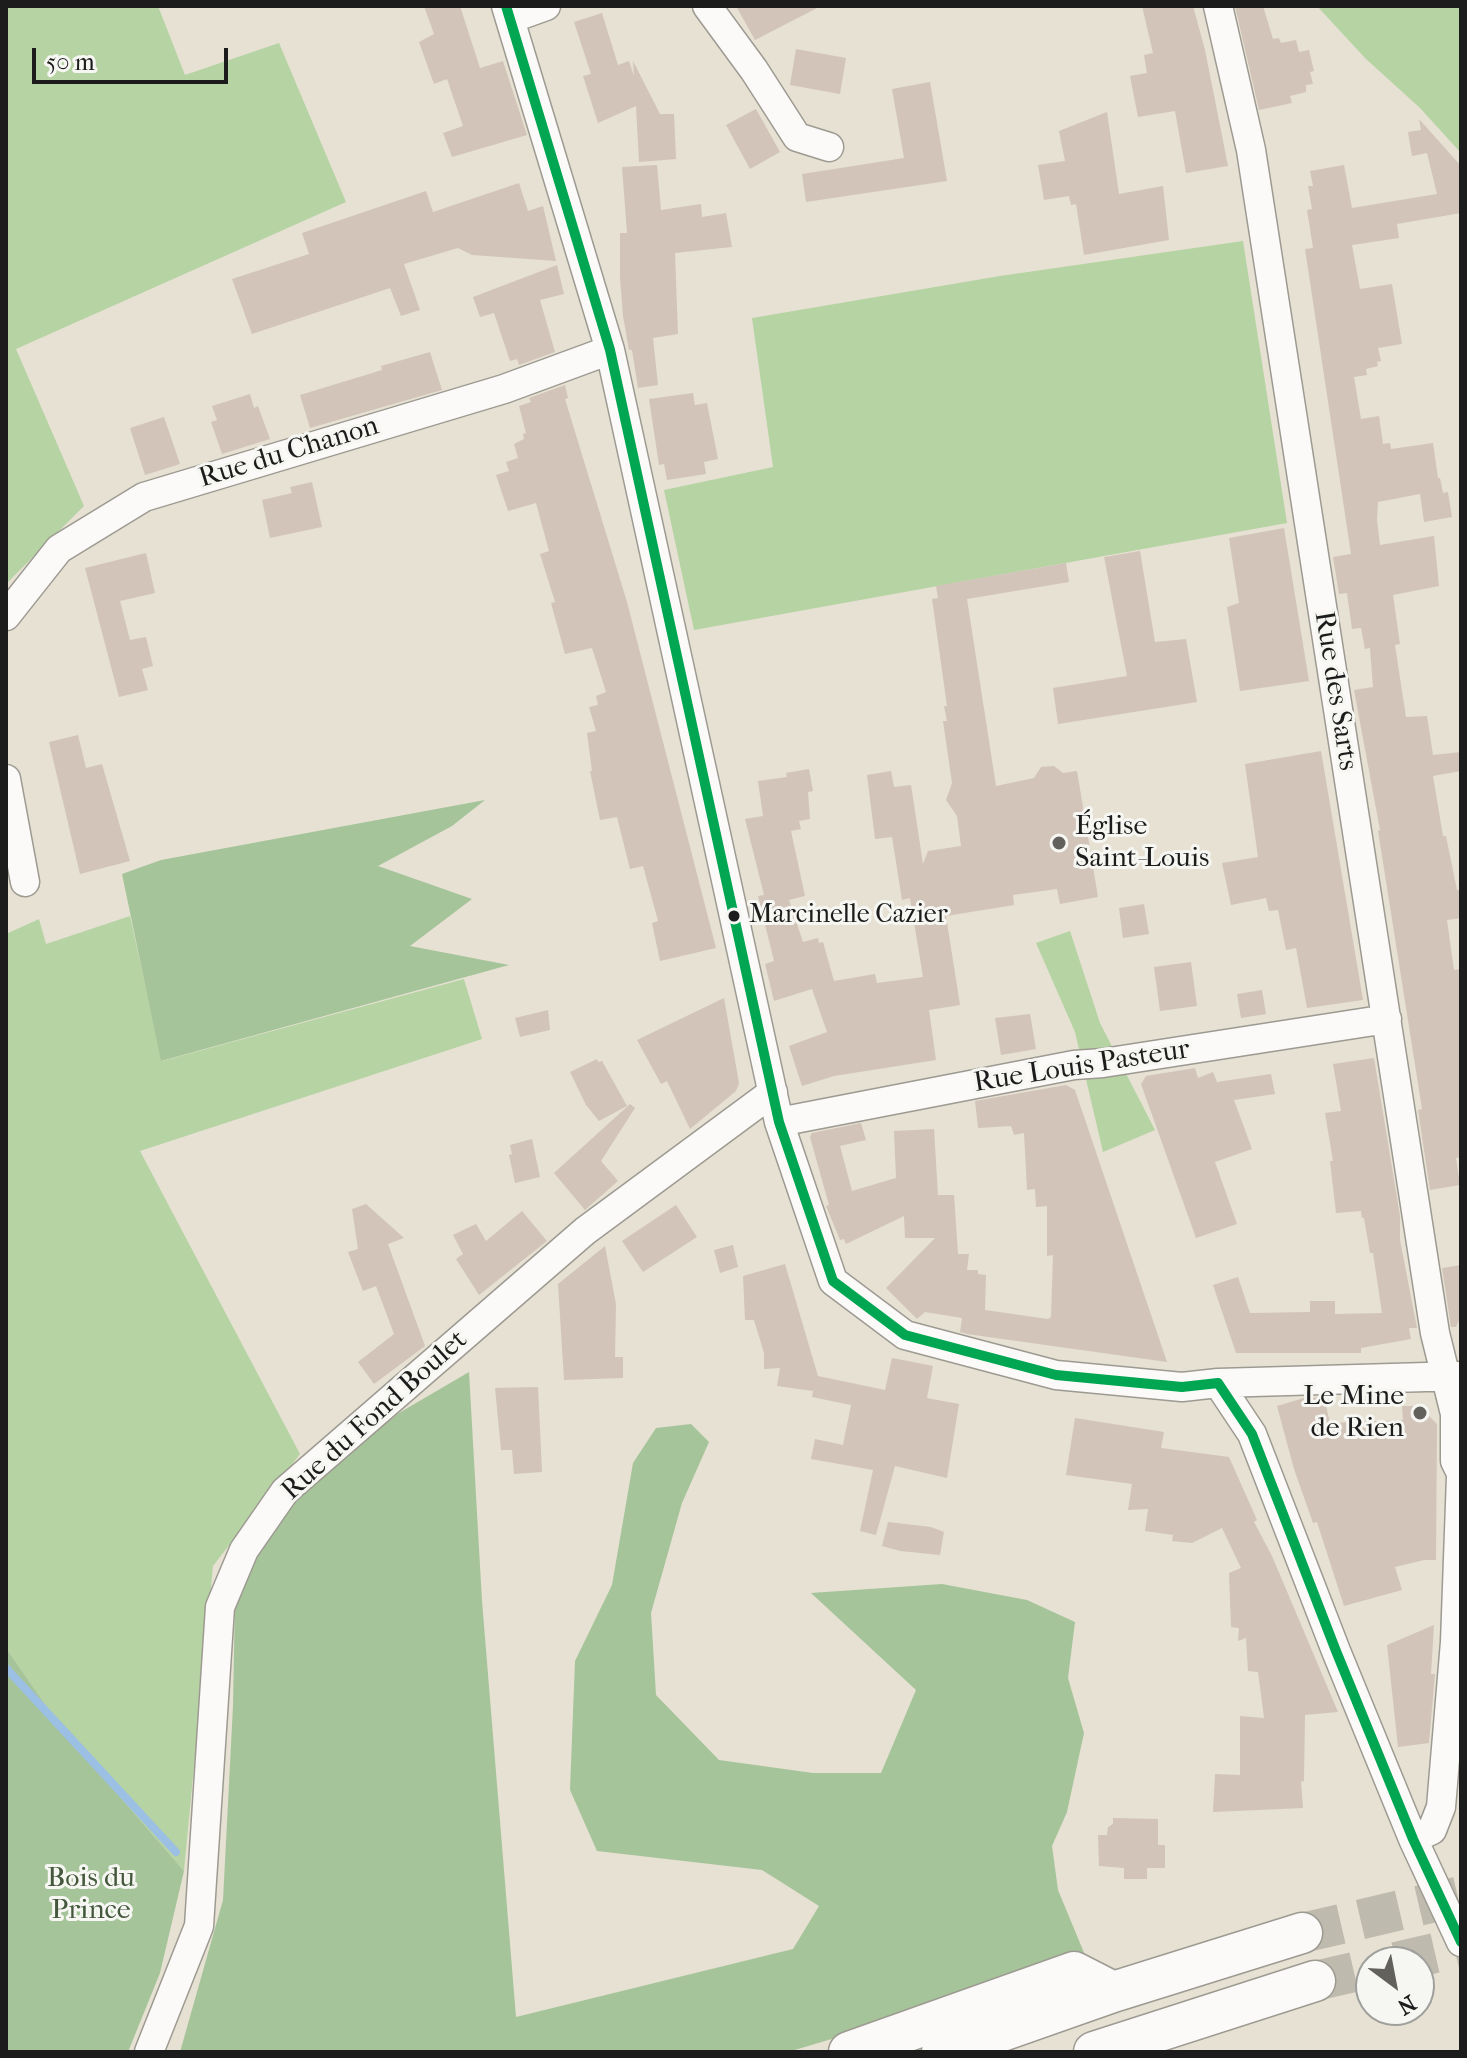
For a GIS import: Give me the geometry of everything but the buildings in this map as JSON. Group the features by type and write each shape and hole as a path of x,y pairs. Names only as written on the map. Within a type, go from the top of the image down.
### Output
{"highway":[{"path":"942,2052 1113,1992 1302,1933"},
{"path":"849,2052 1074,1972 1113,1992"},
{"path":"1094,2052 1315,1981"},
{"path":"1162,2052 1194,2020"}],"street":[{"path":"546,6 508,12 610,350 779,1122 833,1281 905,1335 1056,1375 1182,1387 1455,1370"},
{"path":"707,6 754,70 797,137 829,147"},
{"name":"Rue des Sarts","path":"1218,6 1251,150 1387,1019 1455,1370 1455,1461 1461,1474 1455,1642 1441,1807 1432,1830 1413,1839"},
{"name":"Rue du Chanon","path":"6,616 59,549 144,497 504,389 610,350"},
{"path":"6,779 25,882"},
{"name":"Rue Louis Pasteur","path":"779,1122 1074,1065 1387,1019"},
{"name":"Rue du Fond Boulet","path":"149,2052 199,1926 220,1607 244,1550 285,1491 296,1481 585,1231 773,1092"},
{"path":"1218,1383 1252,1434 1413,1839 1461,1942"}],"green space":[{"path":"6,6 158,6 185,75 279,43 346,202 16,349 84,506 6,584"},
{"path":"1317,6 1461,6 1461,153 1420,108 1365,58"},
{"path":"1243,241 1287,523 694,630 664,490 773,467 752,318 1000,276"},
{"path":"485,800 452,826 378,866 472,899 410,946 509,965 161,1061 122,874 161,860"},
{"path":"130,916 162,1061 464,979 482,1039 140,1151 300,1454 213,1566 184,1871 65,1733 6,1648 6,934 39,919 46,944"},
{"path":"1070,931 1100,1023 1155,1130 1103,1152 1075,1032 1036,943"},
{"path":"469,1372 482,1601 516,2017 793,1949 819,1906 762,1870 597,1851 570,1790 575,1661 612,1585 633,1463 656,1428 691,1424 709,1442 682,1503 651,1613 656,1695 719,1760 813,1773 881,1773 916,1690 811,1593 942,1584 1027,1600 1075,1622 1068,1678 1084,1733 1067,1812 1052,1846 1058,1890 1085,1955 892,2021 788,2052 180,2052 223,1900 235,1598 289,1500 399,1413"},
{"name":"Bois du Prince","path":"6,1648 65,1733 184,1871 160,1973 128,2052 6,2052"}],"waterway":[{"path":"6,1668 176,1852"}],"tunnel":[{"path":"1302,1933 1461,1896"},
{"path":"1435,1953 1461,1947"},
{"path":"1315,1981 1355,1972"}],"transit line":[{"path":"506,6 610,350 779,1122 833,1281 905,1335 1056,1375 1182,1387 1218,1383"},
{"path":"1218,1383 1252,1434 1413,1839 1461,1942"}],"place":[{"name":"Église Saint-Louis","path":"1059,843"},
{"name":"Marcinelle Cazier","path":"734,916"},
{"name":"Le Mine de Rien","path":"1420,1413"}]}
